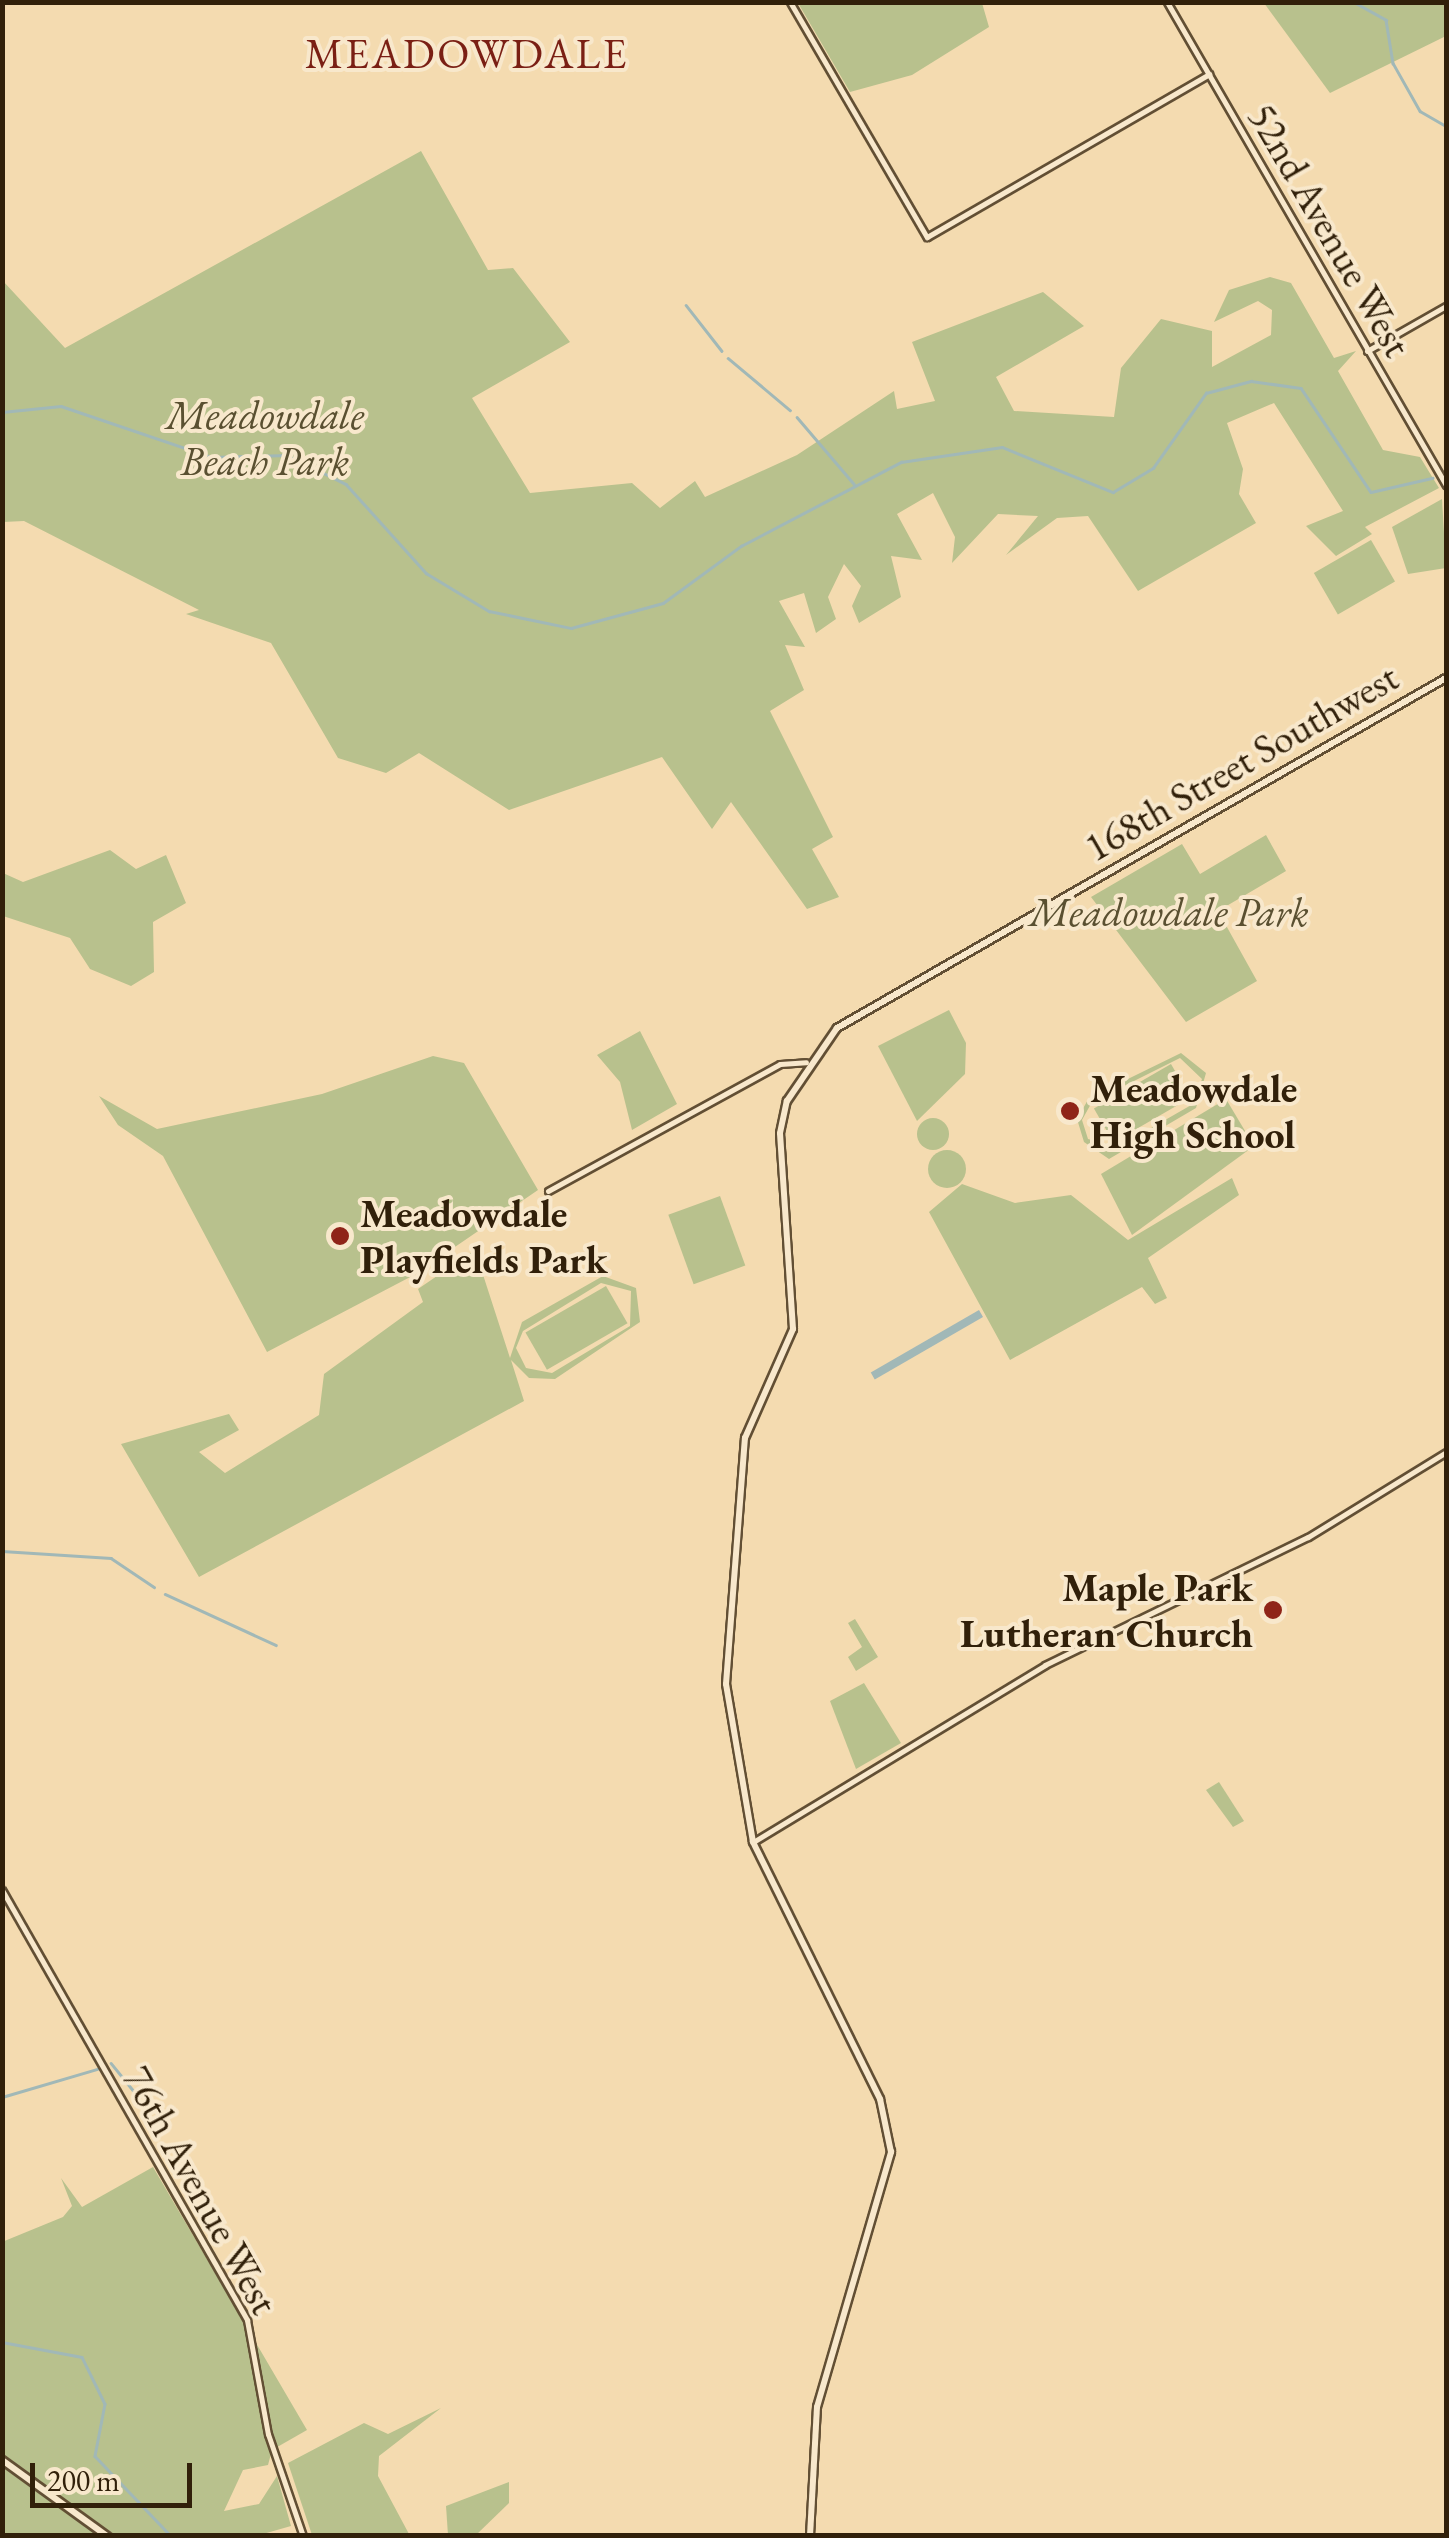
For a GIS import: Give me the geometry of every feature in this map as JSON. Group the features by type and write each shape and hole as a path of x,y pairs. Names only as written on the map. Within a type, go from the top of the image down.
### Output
{"main road":[{"name":"168th Street Southwest","path":"806,1062 838,1028 1446,678"},
{"path":"806,1062 780,1134 793,1329 745,1438 724,1646 752,1842 884,2116 889,2180 817,2408 810,2536"},
{"path":"2,2460 107,2536"}],"street":[{"path":"790,2 927,237 1209,74"},
{"name":"52nd Avenue West","path":"1167,2 1366,352 1446,484"},
{"path":"1366,352 1446,306"},
{"name":"168th Street Southwest","path":"548,1191 780,1064 806,1062"},
{"path":"752,1842 1021,1678 1308,1537 1446,1452"},
{"name":"76th Avenue West","path":"2,1890 247,2320 268,2434 303,2536"}],"green space":[{"path":"798,3 982,3 989,27 912,75 850,92"},
{"path":"1264,3 1446,3 1446,36 1330,93"},
{"name":"Meadowdale Beach Park","path":"421,151 488,270 513,268 570,342 472,398 530,493 632,483 660,508 695,481 705,497 797,455 894,391 897,409 935,401 912,342 1043,292 1084,326 996,377 1014,411 1114,417 1121,368 1161,319 1212,331 1212,367 1271,335 1272,310 1258,301 1214,322 1229,290 1270,277 1291,283 1334,358 1356,351 1338,371 1383,450 1420,457 1439,488 1365,527 1372,534 1336,556 1306,526 1343,511 1274,403 1227,423 1243,469 1239,494 1256,523 1138,591 1088,516 1057,518 1006,555 1038,516 998,514 952,563 955,537 933,493 897,514 922,560 891,556 901,597 859,623 852,606 861,586 844,564 828,597 836,619 816,633 804,593 779,601 805,647 785,645 804,690 770,711 833,837 812,849 839,897 807,909 731,802 712,829 662,757 509,810 419,753 386,773 338,758 271,643 186,614 199,610 24,521 3,522 3,281 65,348"},
{"path":"1442,499 1446,568 1408,574 1392,527"},
{"path":"1371,540 1395,582 1338,615 1314,573"},
{"name":"Meadowdale Park","path":"1266,835 1286,871 1218,911 1257,981 1186,1022 1091,897 1182,844 1200,874"},
{"path":"110,850 136,869 166,855 186,903 153,922 154,972 131,986 90,969 70,938 3,916 3,873 23,882"},
{"path":"949,1010 966,1043 965,1074 917,1121 878,1046"},
{"path":"640,1031 677,1104 632,1130 620,1082 597,1055"},
{"path":"1181,1053 1206,1073 1196,1108 1109,1159 1084,1142 1077,1119 1089,1098","holes":["1180,1058 1202,1079 1193,1104 1118,1147 1088,1139 1082,1120 1092,1102"]},
{"name":"Meadowdale Playfields Park","path":"433,1056 464,1063 538,1190 414,1275 267,1352 163,1156 118,1125 99,1096 157,1129 322,1094"},
{"path":"1171,1064 1190,1098 1113,1142 1094,1108"},
{"path":"1226,1099 1254,1146 1132,1235 1101,1174"},
{"path":"933,1118 944,1123 949,1134 944,1145 933,1150 922,1145 917,1134 922,1123"},
{"path":"947,1150 960,1156 966,1169 960,1182 947,1188 934,1182 928,1169 934,1156"},
{"path":"1232,1178 1239,1195 1148,1258 1167,1298 1155,1304 1142,1287 1010,1360 929,1212 962,1184 1015,1203 1071,1195 1128,1240"},
{"path":"720,1196 745,1266 694,1284 668,1215"},
{"path":"475,1250 510,1358 522,1322 603,1276 636,1288 640,1322 555,1379 529,1378 511,1360 524,1401 199,1577 121,1444 229,1414 239,1430 199,1452 225,1473 319,1415 324,1374 423,1302 418,1289","holes":["601,1283 631,1291 630,1326 552,1373 526,1368 516,1348 523,1331"]},
{"path":"606,1286 628,1323 547,1370 525,1332"},
{"path":"855,1619 878,1657 856,1671 848,1657 862,1647 848,1623"},
{"path":"864,1683 901,1743 856,1769 830,1701"},
{"path":"1219,1782 1244,1821 1233,1827 1206,1790"},
{"path":"153,2167 307,2430 272,2450 268,2465 243,2470 224,2511 259,2504 277,2476 291,2526 256,2536 3,2535 2,2242 63,2217 72,2206 61,2178 82,2207"},
{"path":"441,2408 379,2456 378,2476 409,2534 312,2535 288,2463 364,2423 388,2434"},
{"path":"509,2482 509,2503 476,2535 448,2535 446,2506"}],"water":[{"path":"979,1310 983,1317 875,1379 871,1372"}],"waterway":[{"path":"1354,2 1386,20 1393,63 1420,111 1446,126"},
{"path":"686,305 722,351"},
{"path":"728,358 790,410"},
{"path":"2,412 61,406 212,457 287,455 346,484 426,573 489,611 571,628 663,603 741,546 901,462 1002,447 1113,492 1153,468 1206,393 1251,381 1301,388 1371,492 1432,478"},
{"path":"797,417 854,484"},
{"path":"2,1551 111,1558 154,1587"},
{"path":"165,1594 276,1645"},
{"path":"111,2063 134,2091"},
{"path":"2,2097 97,2069"},
{"path":"2,2342 82,2357 105,2404 95,2456 171,2536"}],"place":[{"name":"Meadowdale High School","path":"1070,1111"},
{"name":"Meadowdale Playfields Park","path":"340,1236"},
{"name":"Maple Park Lutheran Church","path":"1273,1610"}],"district":[{"name":"MEADOWDALE","path":"467,54"}]}
